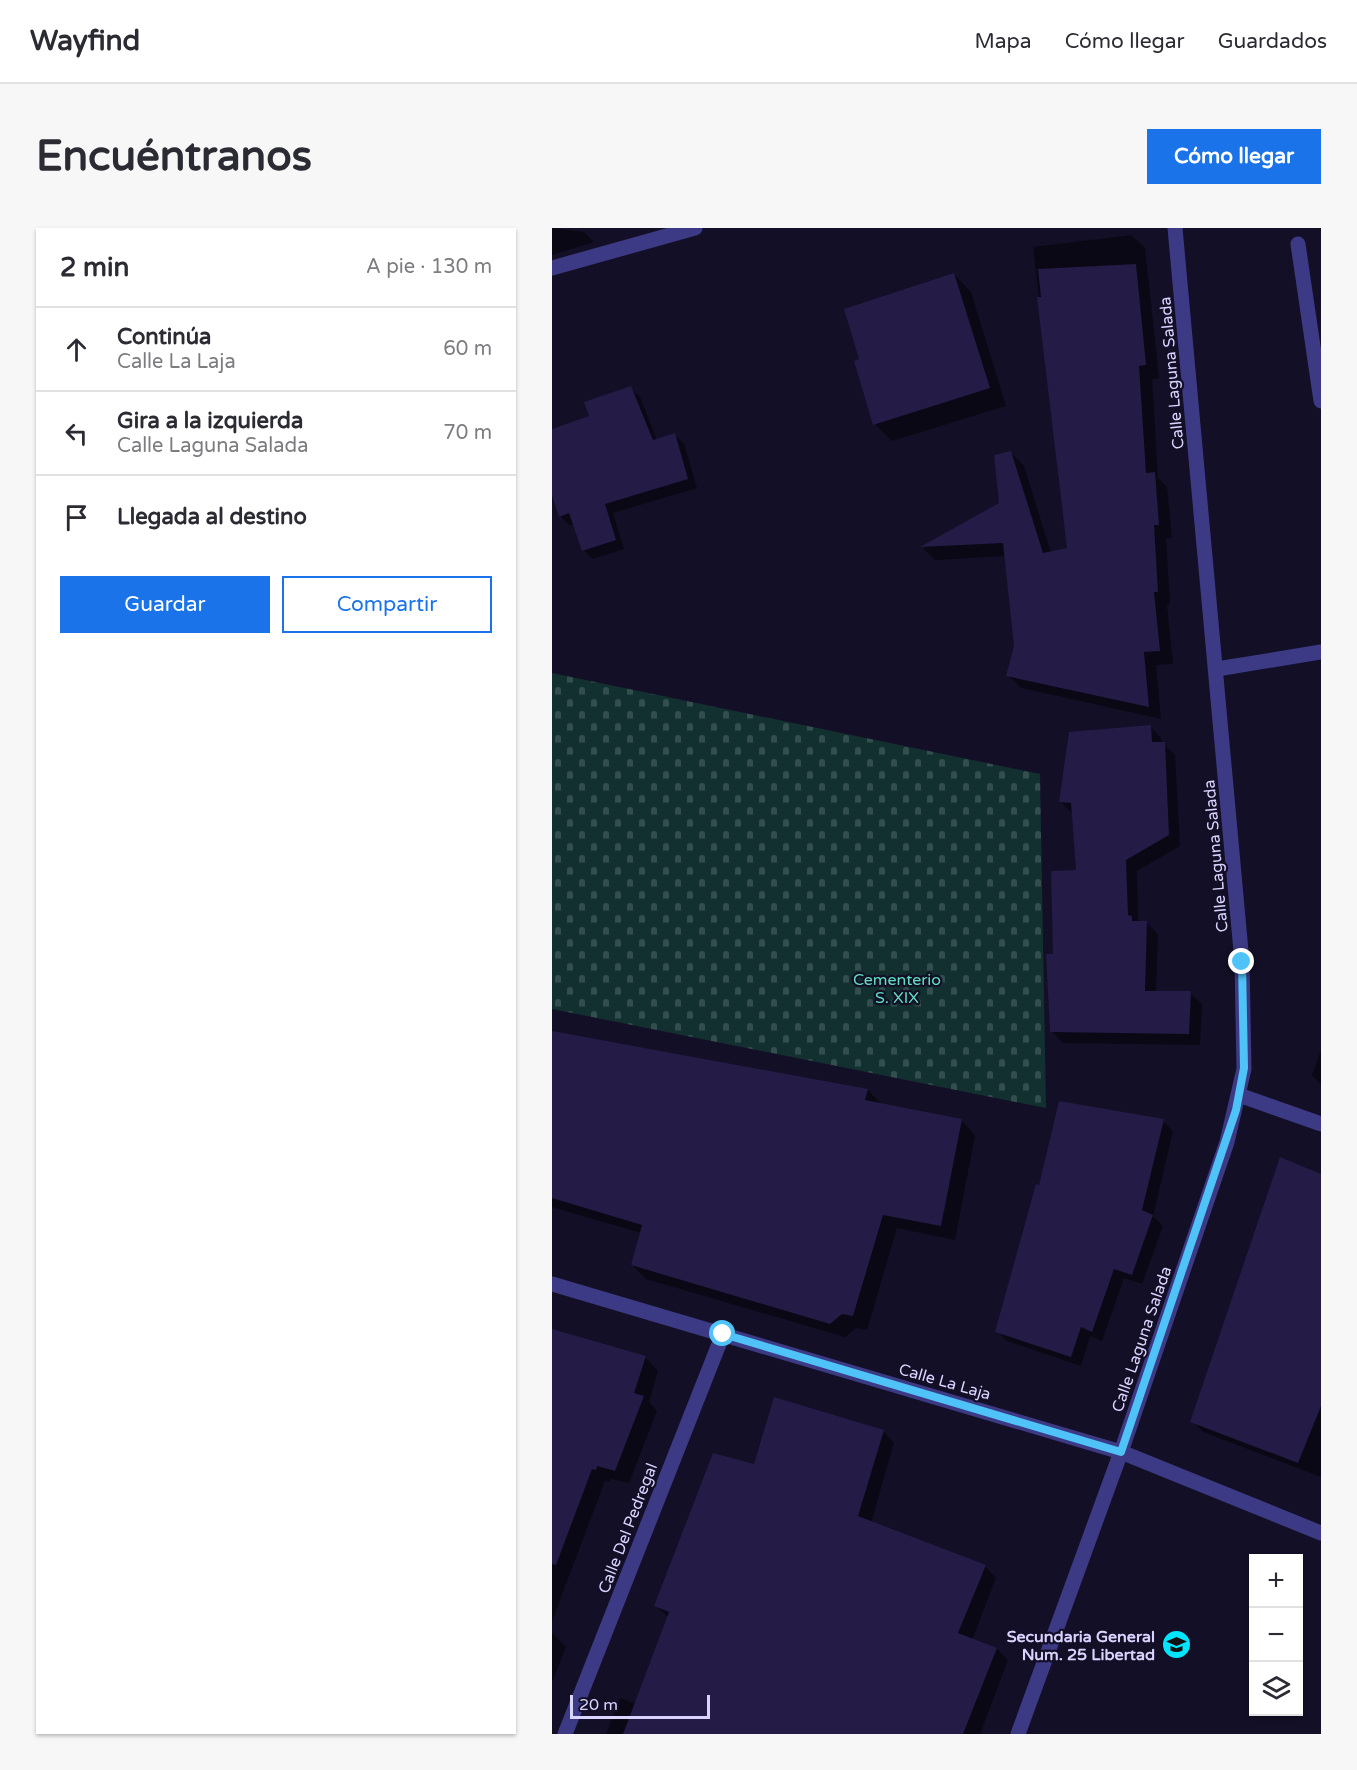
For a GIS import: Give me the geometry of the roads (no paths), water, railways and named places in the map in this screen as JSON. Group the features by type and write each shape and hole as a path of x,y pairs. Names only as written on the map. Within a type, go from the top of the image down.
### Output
{"street":[{"path":"552,268 695,228"},
{"name":"Calle Laguna Salada","path":"1018,1734 1121,1452 1227,1142 1244,1068 1243,973 1175,228"},
{"path":"1298,244 1321,401"},
{"path":"1217,669 1321,652"},
{"path":"1239,1095 1321,1124"},
{"name":"Calle La Laja","path":"552,1284 1121,1452 1321,1533"},
{"name":"Calle Del Pedregal","path":"563,1734 723,1334"},
{"path":"552,1731 563,1734"}],"place":[{"name":"Secundaria General Num. 25 Libertad","path":"1176,1645"}],"park label":[{"name":"Cementerio S. XIX","path":"897,988"}]}
